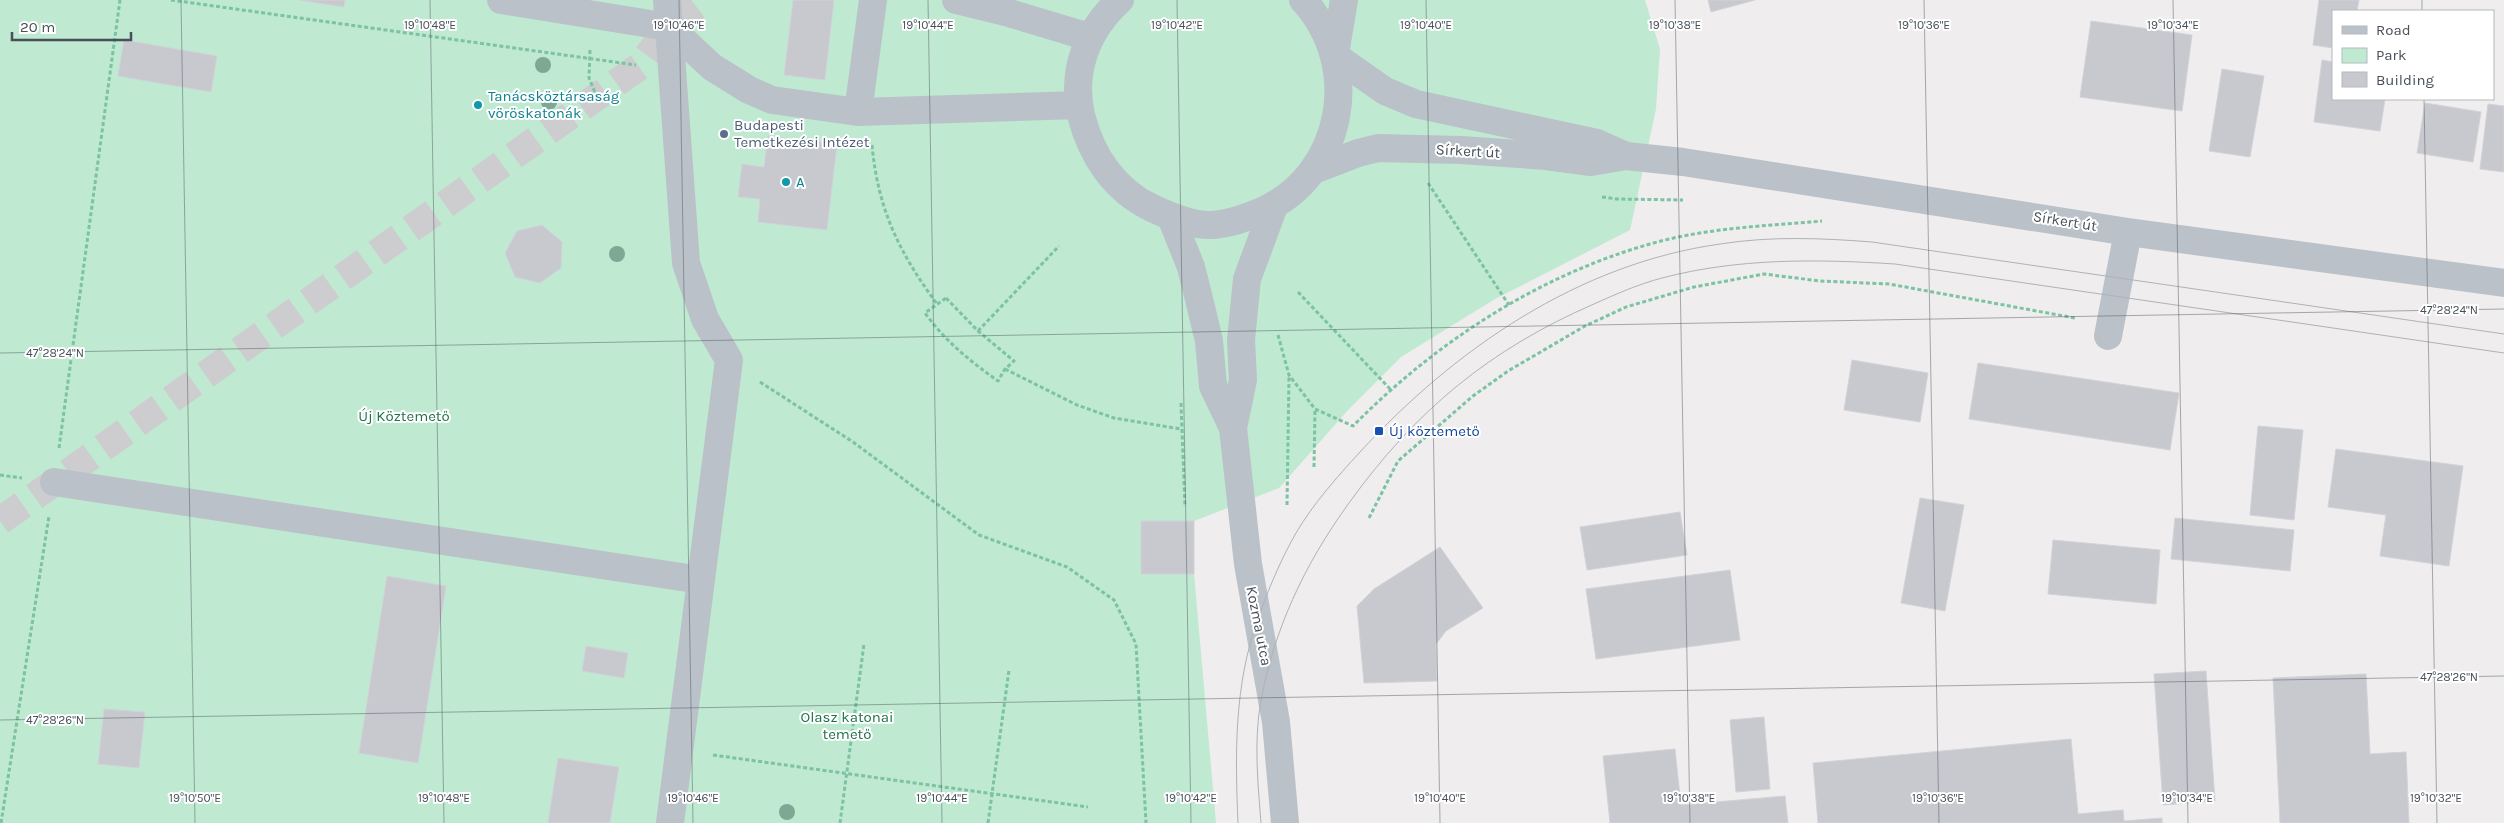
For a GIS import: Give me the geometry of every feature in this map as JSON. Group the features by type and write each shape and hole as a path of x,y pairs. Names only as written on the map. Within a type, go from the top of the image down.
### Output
{"street":[{"path":"500,0 669,27 712,67 757,94 772,100 858,112 1079,105"},
{"path":"667,0 686,263 705,318 729,360 670,823"},
{"path":"669,27 674,0"},
{"path":"858,112 873,0"},
{"path":"956,0 1009,13 1089,37"},
{"path":"1120,0 1105,13 1089,37 1080,69 1079,105 1087,139 1101,165 1119,185 1141,203 1171,217 1209,225 1242,220 1274,206 1295,190 1314,170 1329,143 1337,121 1340,89 1335,56 1323,29 1303,0"},
{"path":"1335,56 1344,0"},
{"name":"Sírkert út","path":"1335,56 1385,91 1416,104 1597,143 1626,156"},
{"name":"Sírkert út","path":"1314,170 1358,153 1378,148 1470,150 1546,156 1591,162 1626,156 1683,162 1835,184 2128,232 2504,284"},
{"name":"Kozma utca","path":"1274,206 1247,279 1241,340 1243,380 1233,428 1248,564 1276,722 1285,823"},
{"name":"Kozma utca","path":"1171,217 1191,267 1200,303 1209,341 1213,386 1233,428"},
{"path":"2109,330 2128,232"},
{"path":"54,482 700,580"}],"path":[{"path":"1,823 54,482 120,0"},
{"path":"171,0 640,66"},
{"path":"595,15 589,59 589,78 597,97"},
{"path":"871,139 874,175 882,207 909,262 937,304"},
{"path":"1425,177 1509,305"},
{"path":"1289,375 1315,409 1353,426 1436,351 1472,326 1509,305 1604,258 1651,243 1750,227 1828,220 1835,184"},
{"path":"978,331 1059,246"},
{"path":"1369,518 1398,461 1438,425 1487,386 1585,326 1626,307 1694,287 1764,274 1820,280 1889,284 2109,330"},
{"path":"1298,292 1391,390"},
{"path":"946,298 978,331 1014,361 1005,369 998,381 972,363 938,332 925,313 937,304 946,298"},
{"path":"1277,332 1289,375 1287,505"},
{"path":"729,360 853,442 978,535 1066,567 1114,600 1136,644 1146,823"},
{"path":"1005,369 1077,405 1114,418 1181,429"},
{"path":"1314,467 1315,409"},
{"path":"840,823 864,644"},
{"path":"988,823 1009,670"},
{"path":"680,750 1088,807"}],"green space":[{"name":"Új Köztemető","path":"0,0 1645,0 1660,49 1656,109 1630,230 1495,299 1401,357 1348,410 1279,488 1194,521 1194,574 1216,823 0,823"}],"building":[{"path":"299,0 345,0 344,7"},
{"path":"793,0 834,0 825,80 784,75"},
{"path":"1708,0 1755,0 1711,12"},
{"path":"2319,0 2359,0 2357,10 2332,10 2332,48 2313,45"},
{"path":"2091,21 2192,35 2182,111 2080,97"},
{"path":"124,40 217,56 211,92 118,76"},
{"path":"2322,60 2332,62 2332,100 2385,100 2380,131 2314,122"},
{"path":"2222,69 2264,76 2250,157 2209,151"},
{"path":"2425,103 2481,112 2473,162 2417,153"},
{"path":"2488,104 2504,106 2504,172 2480,169"},
{"name":"A","path":"768,136 837,144 827,230 758,222 760,199 738,197 742,164 764,167"},
{"path":"542,225 562,242 561,268 540,283 515,277 505,253 517,231"},
{"path":"1852,360 1928,373 1920,422 1844,410"},
{"path":"1978,363 2179,393 2170,450 1969,419"},
{"path":"2258,426 2303,430 2294,520 2250,515"},
{"path":"2336,449 2463,466 2449,566 2380,556 2386,515 2328,507"},
{"path":"1920,498 1964,505 1945,611 1901,603"},
{"path":"1680,512 1687,555 1587,570 1580,527"},
{"path":"2175,518 2294,530 2290,571 2171,559"},
{"path":"1141,521 1194,521 1194,574 1141,574"},
{"path":"2053,540 2160,550 2156,604 2048,594"},
{"path":"1440,547 1483,608 1446,631 1436,644 1437,681 1364,683 1357,606 1374,589"},
{"path":"1730,570 1740,640 1596,659 1586,589"},
{"path":"387,576 446,586 418,763 359,753"},
{"path":"586,646 628,653 624,678 582,671"},
{"path":"2206,671 2215,801 2163,805 2154,674"},
{"path":"2366,674 2370,754 2406,752 2409,823 2280,823 2273,678"},
{"path":"104,709 145,712 139,768 98,764"},
{"path":"1764,717 1770,789 1736,792 1730,720"},
{"path":"2071,739 2078,814 2123,810 2124,821 2162,818 2162,823 1818,823 1813,763"},
{"path":"1675,749 1681,805 1785,796 1788,823 1610,823 1603,756"},
{"path":"558,758 619,767 610,823 548,823"}],"tunnel":[{"path":"0,521 640,66 669,27 704,0"}],"tram line":[{"path":"1238,823 1236,771 1240,694 1244,669 1250,644 1270,586 1296,533 1310,512 1360,452 1397,414 1436,379 1478,346 1522,317 1569,291 1617,270 1668,254 1739,241 1796,238 1872,242 2504,334"},
{"path":"1261,823 1257,735 1260,706 1273,651 1292,600 1304,575 1349,503 1400,439 1428,411 1488,362 1556,322 1636,286 1691,271 1749,263 1836,261 1895,264 2504,353"}],"place":[{"name":"Tanácsköztársaság vöröskatonák","path":"478,105"},
{"name":"Budapesti Temetkezési Intézet","path":"724,134"},
{"name":"A","path":"786,182"},
{"name":"Új köztemető","path":"1379,431"}],"park label":[{"name":"Olasz katonai temető","path":"847,726"}]}
